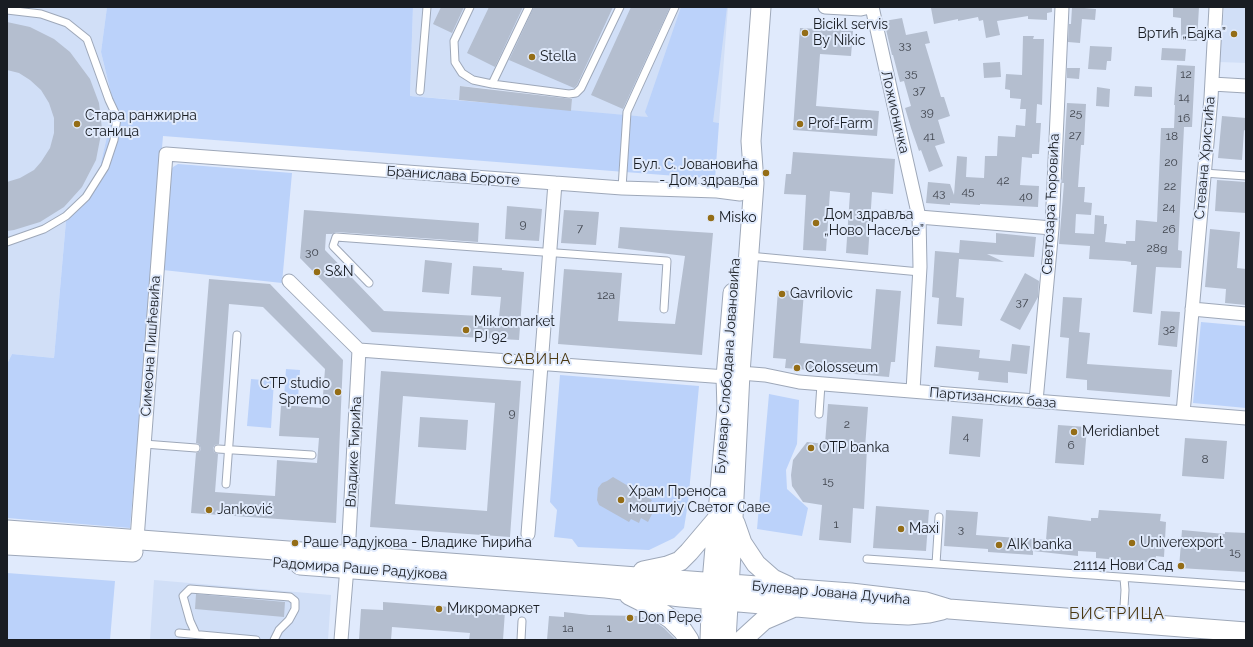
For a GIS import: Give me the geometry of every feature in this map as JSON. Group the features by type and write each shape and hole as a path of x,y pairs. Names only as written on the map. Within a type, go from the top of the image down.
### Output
{"street":[{"name":"Булевар Слободана Јовановића","path":"710,640 720,591 725,518 727,409 733,375 748,256 754,183 751,141 761,7"},
{"path":"825,7 861,9 871,7"},
{"name":"Ложионичка","path":"871,7 919,217 920,272 913,391"},
{"name":"Светозара Ћоровића","path":"1036,401 1052,228 1062,7"},
{"name":"Стевана Христића","path":"1183,413 1212,84 1216,7"},
{"path":"1212,84 1246,86"},
{"name":"Булевар Слободана Јовановића","path":"733,375 740,194 741,182 751,141"},
{"name":"Бранислава Бороте","path":"166,154 622,188 716,191 740,194"},
{"name":"Симеона Пишћевића","path":"137,539 166,154"},
{"path":"528,534 555,183"},
{"path":"919,217 1052,228"},
{"path":"289,281 359,350 733,375"},
{"path":"1192,309 1246,314"},
{"name":"Владике Ћирића","path":"341,640 359,350"},
{"name":"Партизанских база","path":"733,375 766,375 799,382 821,384 1246,418"},
{"path":"614,582 680,561 725,518 756,564 773,578 793,588"},
{"name":"Радомира Раше Радујкова","path":"7,530 137,539 347,562"},
{"name":"Радомира Раше Радујкова","path":"7,545 347,562 614,582 681,597 720,591"},
{"path":"614,582 634,597 671,619 683,631 689,640"},
{"name":"Булевар Јована Дучића","path":"720,591 793,588 901,598 926,602 949,609 1246,632"},
{"name":"Булевар Слободана Јовановића","path":"720,591 726,640"},
{"name":"Булевар Јована Дучића","path":"720,591 793,607 866,613 908,615 949,609"},
{"path":"742,640 764,620 793,607"}],"lane":[{"path":"420,91 427,7"},
{"path":"470,7 454,41 455,62 462,73 473,80 492,84 570,94 576,93 581,88 620,7"},
{"path":"492,84 529,7"},
{"path":"622,188 627,112 675,7"},
{"path":"7,10 41,14 67,24 87,40 109,100 117,117 114,140 105,167 86,197 66,216 44,229 7,242"},
{"path":"1204,173 1246,176"},
{"path":"884,214 919,217"},
{"path":"369,283 333,246 336,237 667,261 664,309"},
{"path":"748,256 920,272"},
{"path":"226,484 237,335"},
{"path":"819,414 821,384"},
{"path":"144,444 196,448"},
{"path":"218,449 312,455"},
{"path":"936,564 939,517"},
{"path":"867,559 1246,586"},
{"path":"1123,623 1125,590 1124,578"},
{"path":"196,634 190,621 183,596 190,589 290,597 295,601 295,609 289,620 279,630 274,640"},
{"path":"521,640 522,621"},
{"path":"179,632 256,640"}],"shaded area":[{"path":"7,7 107,7 101,52 114,106 100,167 66,221 54,358 12,354 7,364"},
{"path":"107,7 413,7 410,96 648,117 645,112 681,7 727,7 713,122 719,123 715,179 163,136 130,528 7,518 7,364 12,354 54,358 66,221 100,167 114,106 101,52"},
{"path":"413,7 728,7 719,123 571,111 572,96 461,86 459,100 410,96"},
{"name":"Вртић „Бајка”","path":"1224,7 1246,7 1246,63 1219,62"},
{"path":"178,164 292,173 282,283 163,270 169,173 173,167"},
{"path":"1201,322 1246,326 1246,408 1193,403"},
{"path":"286,369 300,370 298,399 284,398"},
{"path":"560,375 699,386 688,503 684,528 674,538 649,550 578,547 572,539 554,537 557,510 550,502"},
{"path":"251,379 274,381 271,428 247,426"},
{"path":"769,394 799,400 797,444 786,470 787,489 808,508 802,536 757,529"},
{"path":"7,573 115,581 110,640 7,640"},
{"path":"154,580 331,595 328,640 150,640"}],"building":[{"path":"441,7 464,7 452,33 433,24"},
{"path":"489,7 523,7 495,67 467,53"},
{"path":"534,7 613,7 577,85 574,88 509,60"},
{"path":"631,7 670,7 623,109 591,95"},
{"path":"1052,7 1052,12 1047,13 1047,20 1028,19 1028,16 997,21 1000,35 986,38 983,20 979,21 978,17 934,24 931,8"},
{"path":"1072,7 1096,9 1095,20 1082,19 1080,43 1068,42"},
{"path":"1173,7 1199,7 1197,41 1181,40 1181,18 1173,17"},
{"path":"902,18 906,35 927,31 930,43 925,44 941,97 944,97 950,116 938,120 945,143 935,146 943,166 929,172 921,150 919,151 905,108 911,106 904,81 900,82 884,21"},
{"name":"Стара ранжирна станица","path":"7,22 30,27 54,39 70,52 90,79 99,103 102,129 96,160 82,187 64,207 40,222 7,231 7,182 20,178 34,170 41,162 50,148 54,133 54,118 49,103 41,90 19,73 7,70"},
{"path":"800,28 853,31 851,56 820,54 816,106 879,111 877,136 793,130"},
{"path":"1023,36 1034,36 1033,39 1044,39 1042,105 1037,104 1036,123 1041,123 1039,154 1032,154 1032,158 1022,157 1020,185 1039,186 1038,207 926,203 928,182 950,184 954,195 957,156 967,157 966,177 984,178 985,156 997,156 998,136 1015,137 1016,125 1025,126 1026,109 1020,109 1021,99 1010,98 1010,90 1005,89 1006,74 1022,75"},
{"path":"1090,46 1112,47 1111,61 1107,61 1106,70 1088,69"},
{"path":"1162,48 1186,49 1185,61 1161,60"},
{"path":"1000,62 1001,77 984,78 983,63"},
{"path":"1177,65 1195,66 1192,127 1184,127 1178,250 1182,251 1181,268 1156,267 1152,314 1133,312 1137,265 1131,265 1131,262 1125,261 1089,259 1090,246 1059,244 1064,183 1062,183 1067,103 1086,104 1084,145 1081,145 1078,187 1085,187 1084,202 1092,203 1091,215 1076,214 1075,233 1094,234 1095,215 1104,216 1104,224 1107,224 1105,242 1126,244 1126,241 1135,241 1136,220 1157,222 1161,128 1174,128"},
{"path":"1067,68 1080,68 1079,79 1067,78"},
{"path":"460,86 572,99 571,111 459,100"},
{"path":"1135,86 1152,87 1152,97 1134,96"},
{"path":"1097,87 1110,89 1109,107 1096,106"},
{"path":"1222,116 1246,118 1246,131 1244,130 1242,160 1218,158"},
{"name":"Дом здравља „Ново Насеље”","path":"793,152 895,159 893,194 872,192 868,255 846,253 850,193 830,191 826,251 803,250 806,195 784,194 786,174 791,174"},
{"path":"1217,180 1246,182 1246,213 1215,211"},
{"path":"507,206 542,209 539,241 505,239"},
{"path":"304,210 479,223 478,242 336,232 326,234 325,250 384,311 499,317 501,297 471,295 473,266 502,268 502,270 524,272 519,340 372,332 300,258"},
{"path":"564,210 599,212 596,245 561,243"},
{"path":"620,227 713,233 702,355 558,344 564,269 622,273 618,321 675,324 685,256 618,248"},
{"path":"1210,229 1240,232 1237,268 1246,269 1246,305 1225,303 1226,289 1205,287"},
{"path":"996,233 1036,237 1034,257 987,254 1004,262 959,259 956,297 964,298 962,326 937,324 939,298 932,297 935,251 959,253 960,240 996,243"},
{"path":"425,260 452,263 449,294 422,292"},
{"path":"1025,273 1039,281 1038,297 1020,330 1000,320"},
{"path":"209,279 270,284 343,360 336,523 191,513 196,453 200,451 201,448 199,444 196,443","holes":["229,304 263,307 325,369 322,408 281,405 279,436 319,438 317,463 277,460 275,496 215,492 218,454 214,452 213,448 215,445 219,444"]},
{"path":"876,289 901,291 895,362 891,362 889,377 785,368 786,359 773,358 778,290 804,292 800,343 871,349"},
{"path":"1063,297 1082,298 1079,332 1090,333 1087,364 1172,370 1170,397 1087,390 1087,380 1066,378 1069,338 1060,337"},
{"path":"1161,311 1180,312 1177,347 1158,345"},
{"path":"1012,344 1030,346 1027,374 1008,372 1008,383 978,380 979,372 934,367 936,346 980,350 979,358 1010,361"},
{"path":"381,371 521,381 510,537 370,527","holes":["403,396 495,403 487,511 395,504"]},
{"path":"828,404 868,407 865,448 867,448 864,509 853,508 851,543 819,540 822,505 803,502 792,486 791,475 793,460 807,442 825,444"},
{"path":"952,416 983,419 980,457 949,454"},
{"path":"420,417 468,420 466,450 418,447"},
{"path":"1058,425 1087,427 1084,465 1055,463"},
{"path":"1185,438 1227,441 1224,479 1182,476"},
{"name":"Храм Преноса моштију Светог Саве","path":"613,477 652,500 647,508 653,512 648,522 641,518 639,523 631,519 629,522 599,505 597,500 598,488 602,483"},
{"name":"Maxi","path":"876,506 929,510 926,551 873,548"},
{"path":"946,510 978,512 976,535 1046,540 1048,516 1091,521 1091,518 1098,518 1099,510 1161,514 1160,521 1166,522 1164,557 1156,556 1155,563 1096,558 1096,552 1078,551 1078,556 1033,551 1033,555 988,552 988,549 944,546"},
{"path":"1182,530 1225,534 1225,532 1246,533 1246,572 1179,568"},
{"path":"196,594 285,602 284,617 195,609"},
{"path":"383,602 505,611 503,640 469,640 470,633 392,627 391,640 359,640 361,609 383,610"},
{"path":"564,612 589,615 638,616 654,621 664,628 676,640 547,640 549,616 564,617"}],"place":[{"name":"Bicikl servis By Nikic","path":"805,33"},
{"name":"Вртић „Бајка”","path":"1234,34"},
{"name":"Stella","path":"532,57"},
{"name":"Стара ранжирна станица","path":"77,124"},
{"name":"Prof-Farm","path":"800,124"},
{"name":"Бул. С. Јовановића - Дом здравља","path":"766,173"},
{"name":"Misko","path":"711,218"},
{"name":"Дом здравља „Ново Насеље”","path":"816,223"},
{"name":"S&N","path":"317,272"},
{"name":"Gavrilovic","path":"782,294"},
{"name":"Mikromarket PJ 92","path":"466,330"},
{"name":"Colosseum","path":"797,368"},
{"name":"CTP studio Spremo","path":"338,392"},
{"name":"Meridianbet","path":"1074,432"},
{"name":"OTP banka","path":"811,448"},
{"name":"Храм Преноса моштију Светог Саве","path":"621,500"},
{"name":"Janković","path":"209,510"},
{"name":"Maxi","path":"901,529"},
{"name":"Раше Радујкова - Владике Ћирића","path":"295,543"},
{"name":"Univerexport","path":"1132,543"},
{"name":"AIK banka","path":"999,545"},
{"name":"21114 Нови Сад","path":"1181,566"},
{"name":"Микромаркет","path":"439,609"},
{"name":"Don Pepe","path":"630,618"}],"district":[{"name":"САВИНА","path":"537,359"},
{"name":"БИСТРИЦА","path":"1117,614"}]}
